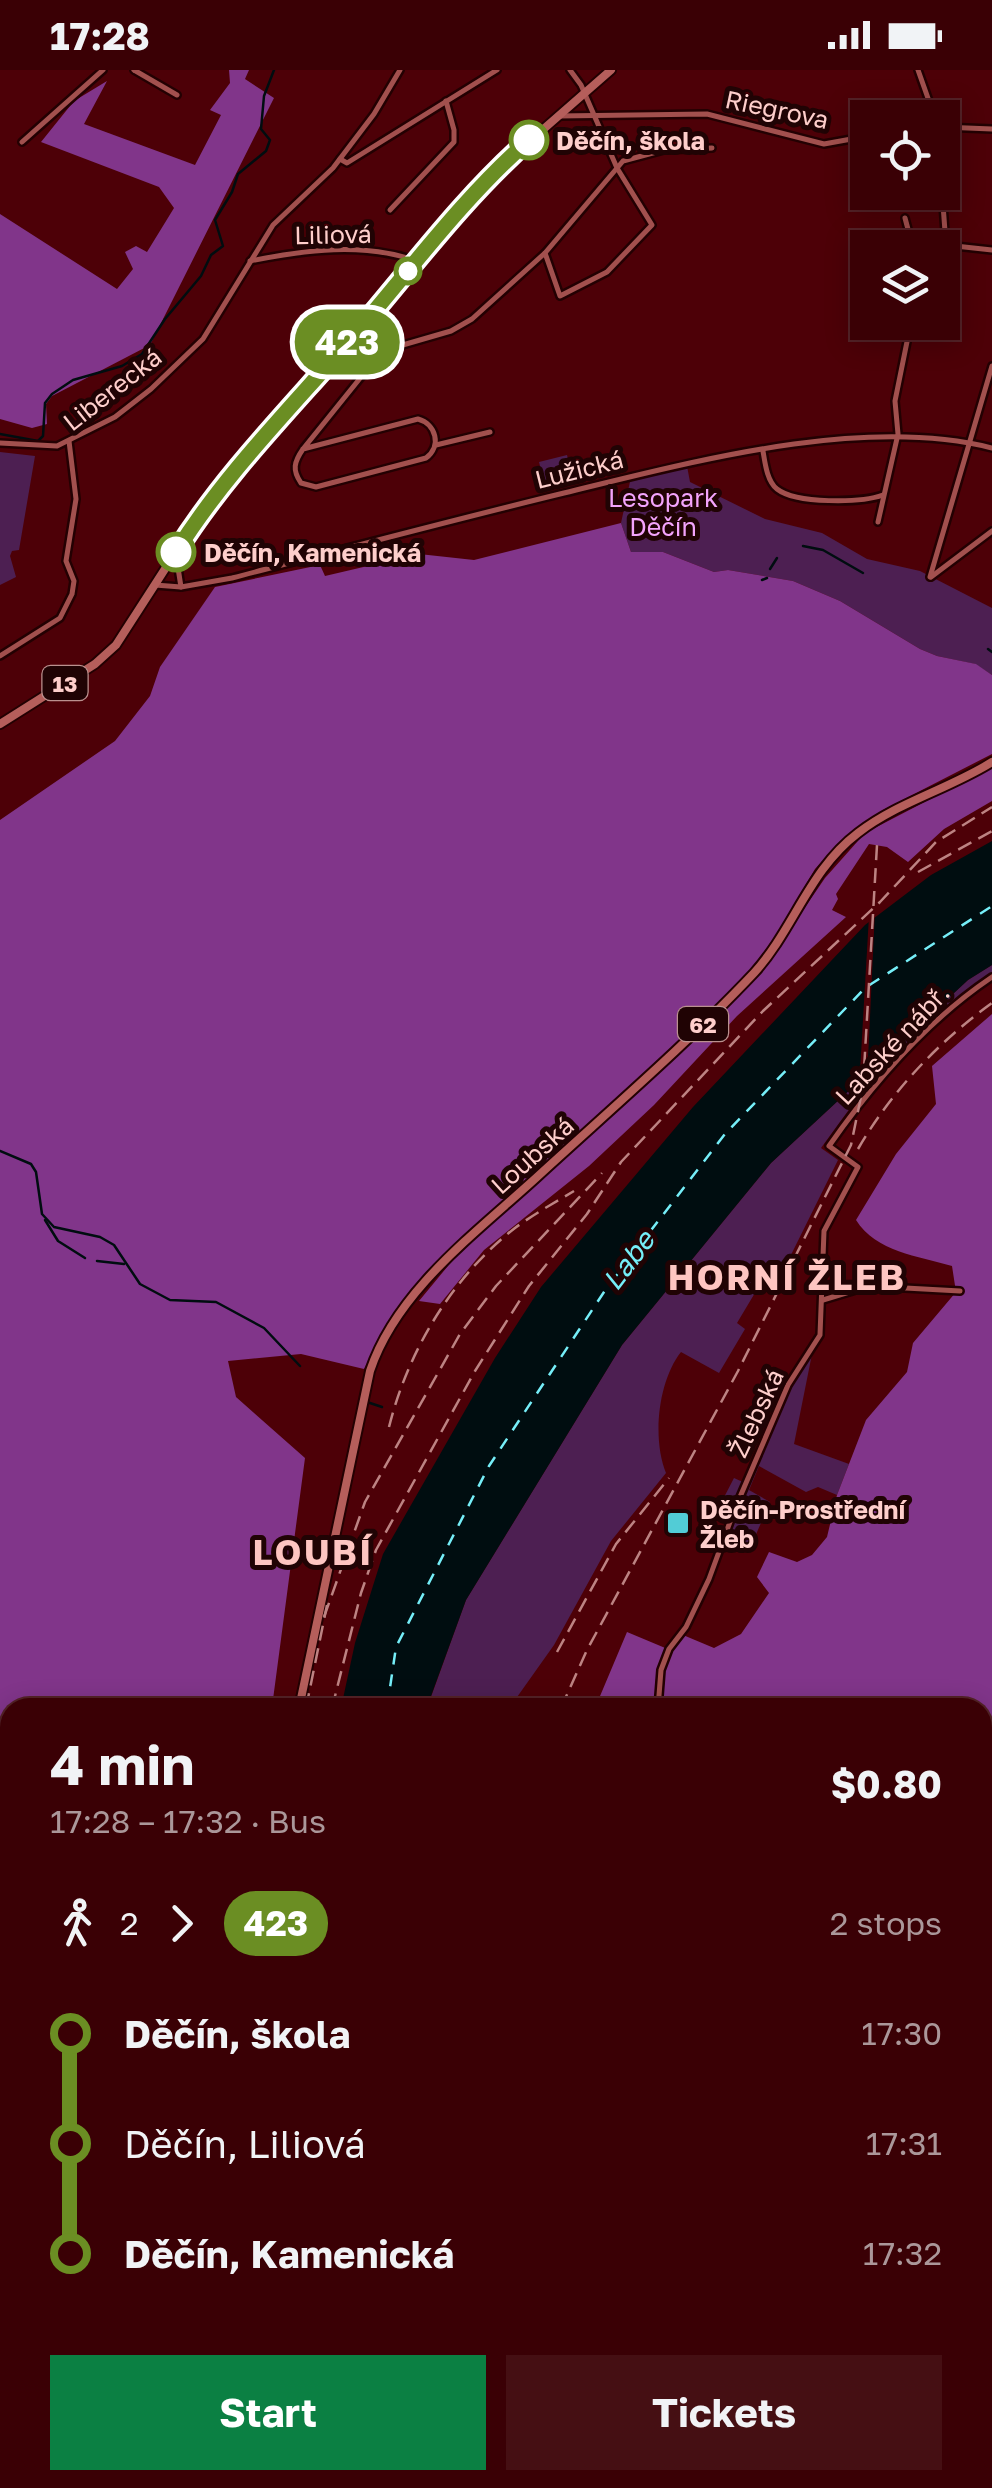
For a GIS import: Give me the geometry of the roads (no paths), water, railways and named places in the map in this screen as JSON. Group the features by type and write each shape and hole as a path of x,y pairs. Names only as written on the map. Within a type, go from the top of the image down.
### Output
{"main road":[{"name":"13","path":"0,724 103,658 116,645 211,500 510,157 611,70"},
{"name":"Loubská","path":"300,1698 370,1371 400,1313 452,1253 687,1040 757,969 818,872 857,833 894,809 992,762"}],"street":[{"path":"22,142 103,70"},
{"path":"134,70 178,94"},
{"name":"Liberecká","path":"0,656 49,628 60,618 72,594 74,581 66,561 76,499 69,441 130,408 204,340 273,225 340,159 374,114 400,70"},
{"path":"340,159 347,162 497,70"},
{"path":"545,253 560,296 607,272 652,226 617,168 596,116 570,70"},
{"path":"918,70 929,100"},
{"path":"390,210 454,142 446,101"},
{"name":"Riegrova","path":"558,116 707,114 824,144 850,139"},
{"path":"960,127 992,128"},
{"path":"490,432 436,446 426,458 308,487 295,474 294,466 303,449 382,351 451,331 472,319 545,253 623,162 648,152 712,148"},
{"path":"905,218 908,230"},
{"path":"960,247 992,250"},
{"name":"Liliová","path":"250,261 301,251 338,249 378,252 417,261"},
{"path":"358,330 382,351"},
{"path":"878,522 898,434 895,401 908,340"},
{"path":"992,366 930,577 992,531"},
{"path":"303,449 418,419 434,430 436,446"},
{"name":"Lužická","path":"156,586 181,588 232,578 643,473 762,451 898,434 992,448"},
{"path":"0,443 34,448 69,441"},
{"path":"762,451 772,482 786,494 852,502 883,495"},
{"path":"176,552 181,588"},
{"name":"Labské nábř.","path":"829,1146 908,1051 966,994 992,977"},
{"name":"Žlebská","path":"659,1698 668,1649 686,1627 708,1579 788,1385 820,1335 824,1231 858,1167 829,1146"},
{"path":"822,1300 869,1286 960,1291"}],"water":[{"name":"Labe","path":"992,841 992,965 968,980 771,1163 622,1345 466,1600 430,1698 343,1698 355,1643 383,1554 495,1358 541,1287 693,1107 865,925 931,875"}],"waterway":[{"path":"0,434 38,441 43,436 45,403 52,394 73,380 122,366 142,354 201,276 211,255 223,246 215,220 238,174 266,151 270,140 261,129 264,96 274,70"},
{"path":"803,546 823,550 863,573"},
{"path":"770,569 777,558"},
{"path":"762,580 767,578"},
{"path":"988,649 992,652"},
{"path":"0,1151 31,1164 36,1172 42,1214 54,1227 100,1237 114,1245 140,1284 170,1300 216,1302 264,1328 300,1366"},
{"path":"45,1220 58,1241 85,1258"},
{"path":"97,1261 124,1264"},
{"path":"367,1402 382,1407"}],"railway":[{"path":"335,1698 376,1550 475,1371 529,1286 587,1214 621,1162 763,1011 880,902 936,842 992,807"},
{"path":"918,872 992,831"},
{"path":"565,1698 587,1650 738,1371 851,1145 863,1087 877,845"},
{"path":"858,1149 917,1069 992,1003"},
{"path":"324,1617 365,1502 460,1334 496,1286 602,1173"},
{"path":"389,1427 408,1371 452,1292 515,1228 574,1191"},
{"path":"557,1652 616,1544 669,1478"},
{"path":"308,1698 327,1605"}],"place":[{"name":"Děčín, škola","path":"529,140"},
{"name":"Děčín, Kamenická","path":"176,552"},
{"name":"Děčín-Prostřední Žleb","path":"678,1523"}],"district":[{"name":"HORNÍ ŽLEB","path":"787,1277"},
{"name":"LOUBÍ","path":"313,1552"}],"park label":[{"name":"Lesopark Děčín","path":"663,512"}]}
